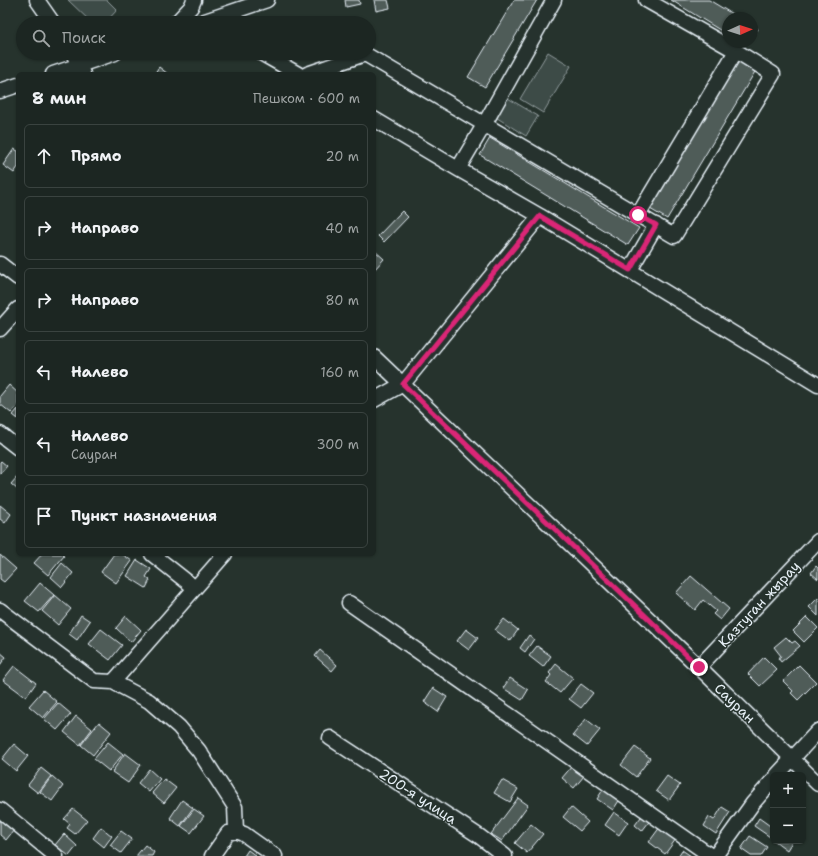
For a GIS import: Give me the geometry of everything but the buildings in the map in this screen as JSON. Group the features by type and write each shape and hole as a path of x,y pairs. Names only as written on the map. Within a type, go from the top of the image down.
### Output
{"street":[{"path":"37,0 48,16"},
{"path":"182,16 194,0"},
{"path":"220,16 267,0"},
{"path":"458,169 554,0"},
{"path":"375,60 674,236 773,74 736,51 646,0"},
{"path":"638,215 736,51"},
{"path":"76,60 81,70"},
{"path":"67,72 81,70 100,60"},
{"path":"273,60 294,72"},
{"path":"313,72 348,60"},
{"path":"0,91 16,86"},
{"path":"376,120 540,216 818,385"},
{"path":"376,399 403,384 540,216"},
{"path":"630,270 656,225"},
{"path":"0,264 16,276"},
{"path":"0,329 16,311"},
{"name":"Сауран","path":"376,359 699,667 818,784"},
{"path":"0,434 16,446"},
{"name":"Казтуган жырау","path":"699,667 818,541"},
{"path":"155,556 195,588"},
{"path":"113,682 223,556"},
{"path":"349,602 711,856"},
{"path":"0,610 94,681 113,682 149,701 179,727 199,751 235,807 236,831"},
{"path":"780,772 818,731"},
{"name":"200-я улица","path":"330,738 479,836 505,856"},
{"path":"715,856 753,803 770,783"},
{"path":"0,810 56,856"},
{"path":"212,856 228,833 236,831 244,834 275,856"}],"shaded area":[{"path":"68,0 107,0 117,10 111,16 85,16"},
{"path":"548,52 571,66 543,113 520,99"},
{"path":"506,97 538,116 526,136 494,116"}],"route":[{"path":"638,215 656,225 630,270 540,216 403,384 699,667"}]}
